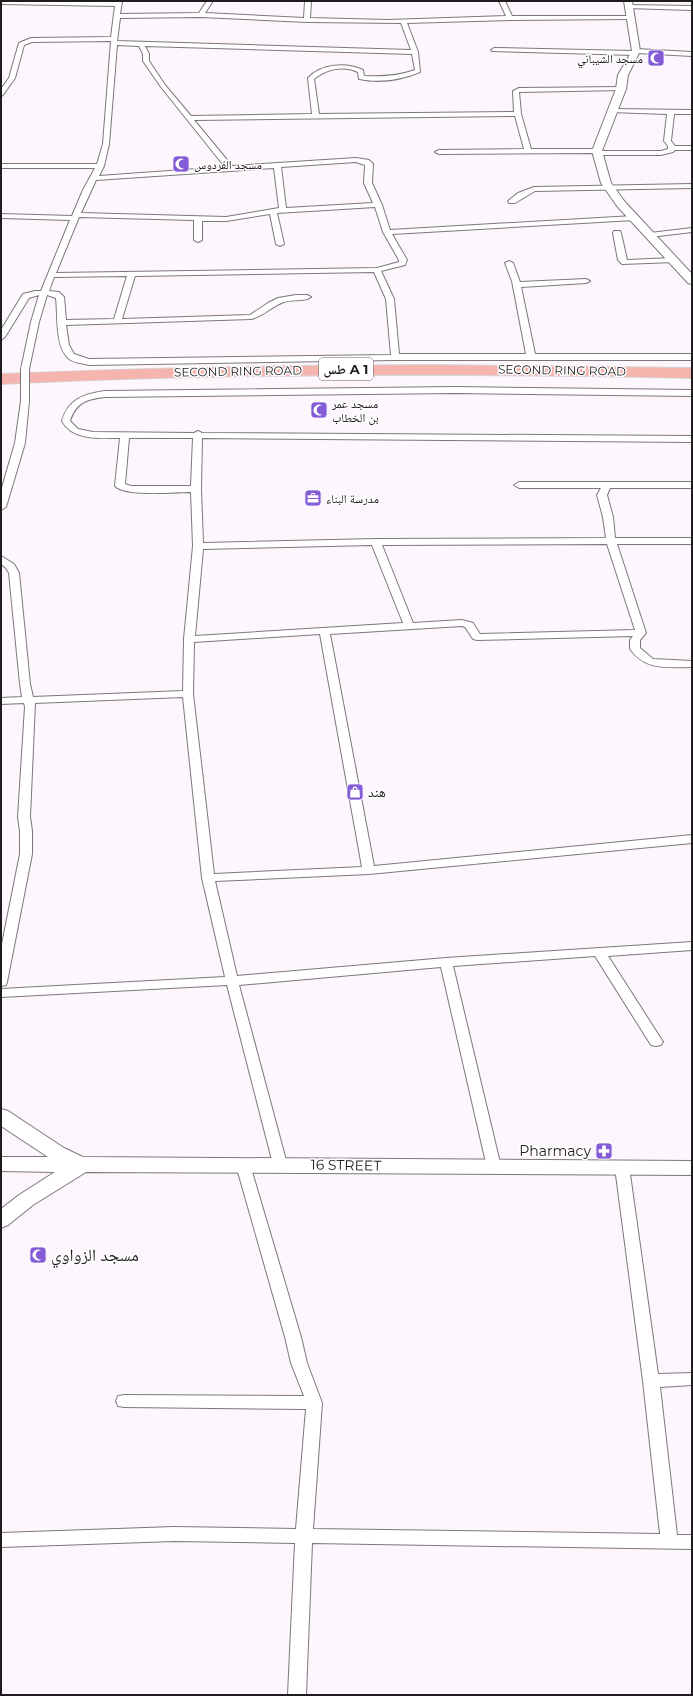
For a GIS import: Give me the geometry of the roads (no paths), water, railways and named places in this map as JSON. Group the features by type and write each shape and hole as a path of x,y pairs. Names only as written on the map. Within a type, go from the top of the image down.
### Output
{"highway":[{"name":"SECOND RING ROAD","path":"1,379 150,373 329,369 514,369 692,372"},
{"name":"SECOND RING ROAD","path":"1,388 123,383 292,379 692,381"}],"street":[{"path":"202,15 210,1"},
{"path":"307,20 308,1"},
{"path":"502,1 510,18"},
{"path":"1,2 119,3 114,41 106,144 100,166 76,216 43,293 32,331 26,369 25,401 20,443 1,507"},
{"path":"692,8 629,4 630,17 634,30 635,52 622,75 620,89 597,152 606,183 634,218 692,281"},
{"path":"118,16 202,15 307,20 404,22 510,18 630,17"},
{"path":"316,116 311,78 313,76 341,67 356,68 360,71 361,78 397,77 418,71 415,52 404,22"},
{"path":"1,94 12,78 21,44 24,41 31,40 114,41 141,44 415,52"},
{"path":"141,44 146,54 146,61 163,86 230,169"},
{"path":"494,50 692,54"},
{"path":"528,152 518,114 516,91 620,89"},
{"path":"612,111 692,112"},
{"path":"672,112 670,116 667,141 671,144 672,148"},
{"path":"188,118 518,114"},
{"path":"439,152 661,153 671,151 672,148 692,148"},
{"path":"51,275 377,270 402,263 403,260 387,232 378,204 368,183 369,164 366,162 356,160 94,178"},
{"path":"1,166 100,166"},
{"path":"277,166 282,210"},
{"path":"512,201 520,195 534,189 692,186"},
{"path":"1,216 226,219 282,210 378,204"},
{"path":"273,212 280,244"},
{"path":"198,218 198,240"},
{"path":"387,232 634,218"},
{"path":"650,235 692,230"},
{"path":"616,234 622,260 625,262 674,260"},
{"path":"509,263 517,285 531,357"},
{"path":"377,270 390,299 395,357"},
{"path":"117,322 132,273"},
{"path":"517,285 586,280"},
{"path":"1,337 5,323 25,298 32,294 43,293 56,294 60,296 61,323 69,355 79,360 89,362 395,357 692,357"},
{"path":"61,323 251,317 258,315 271,305 282,300 291,297 307,297"},
{"path":"692,393 456,390 111,394 87,397 78,401 70,409 66,421 73,430 90,434 692,439"},
{"path":"198,434 196,489 198,546 189,639 188,694 208,878 232,981 280,1164"},
{"path":"126,435 120,486 130,489 196,489"},
{"path":"607,484 602,495 608,517 611,542 641,633"},
{"path":"519,485 692,485"},
{"path":"198,546 376,542 692,541"},
{"path":"376,542 410,626"},
{"path":"1,559 10,566 14,574 24,684 30,714 24,817 26,831 26,854 3,954 1,982"},
{"path":"189,639 462,623 469,625 476,637 641,633"},
{"path":"324,630 369,870"},
{"path":"641,633 635,640 635,649 650,662 664,664 692,664"},
{"path":"1,701 188,694"},
{"path":"208,878 369,870 692,839"},
{"path":"1,993 232,981 446,962 692,946"},
{"path":"599,952 656,1042"},
{"path":"446,962 494,1167"},
{"path":"1,1116 57,1153 81,1165"},
{"name":"16 STREET","path":"1,1164 280,1164 692,1168"},
{"path":"1,1220 26,1200 81,1165"},
{"path":"243,1165 291,1330 299,1363 314,1403 304,1534 297,1695"},
{"path":"622,1167 651,1381 669,1541"},
{"path":"651,1381 692,1379"},
{"path":"124,1401 314,1403"},
{"path":"1,1540 174,1534 304,1534 512,1540 692,1542"}],"place":[{"name":"مسجد الشيباني","path":"656,58"},
{"name":"مسجد الفردوس","path":"181,164"},
{"name":"مسجد عمر بن الخطاب","path":"319,410"},
{"name":"مدرسة البناء","path":"313,498"},
{"name":"هند","path":"355,792"},
{"name":"Pharmacy","path":"604,1151"},
{"name":"مسجد الزواوي","path":"38,1255"}]}
